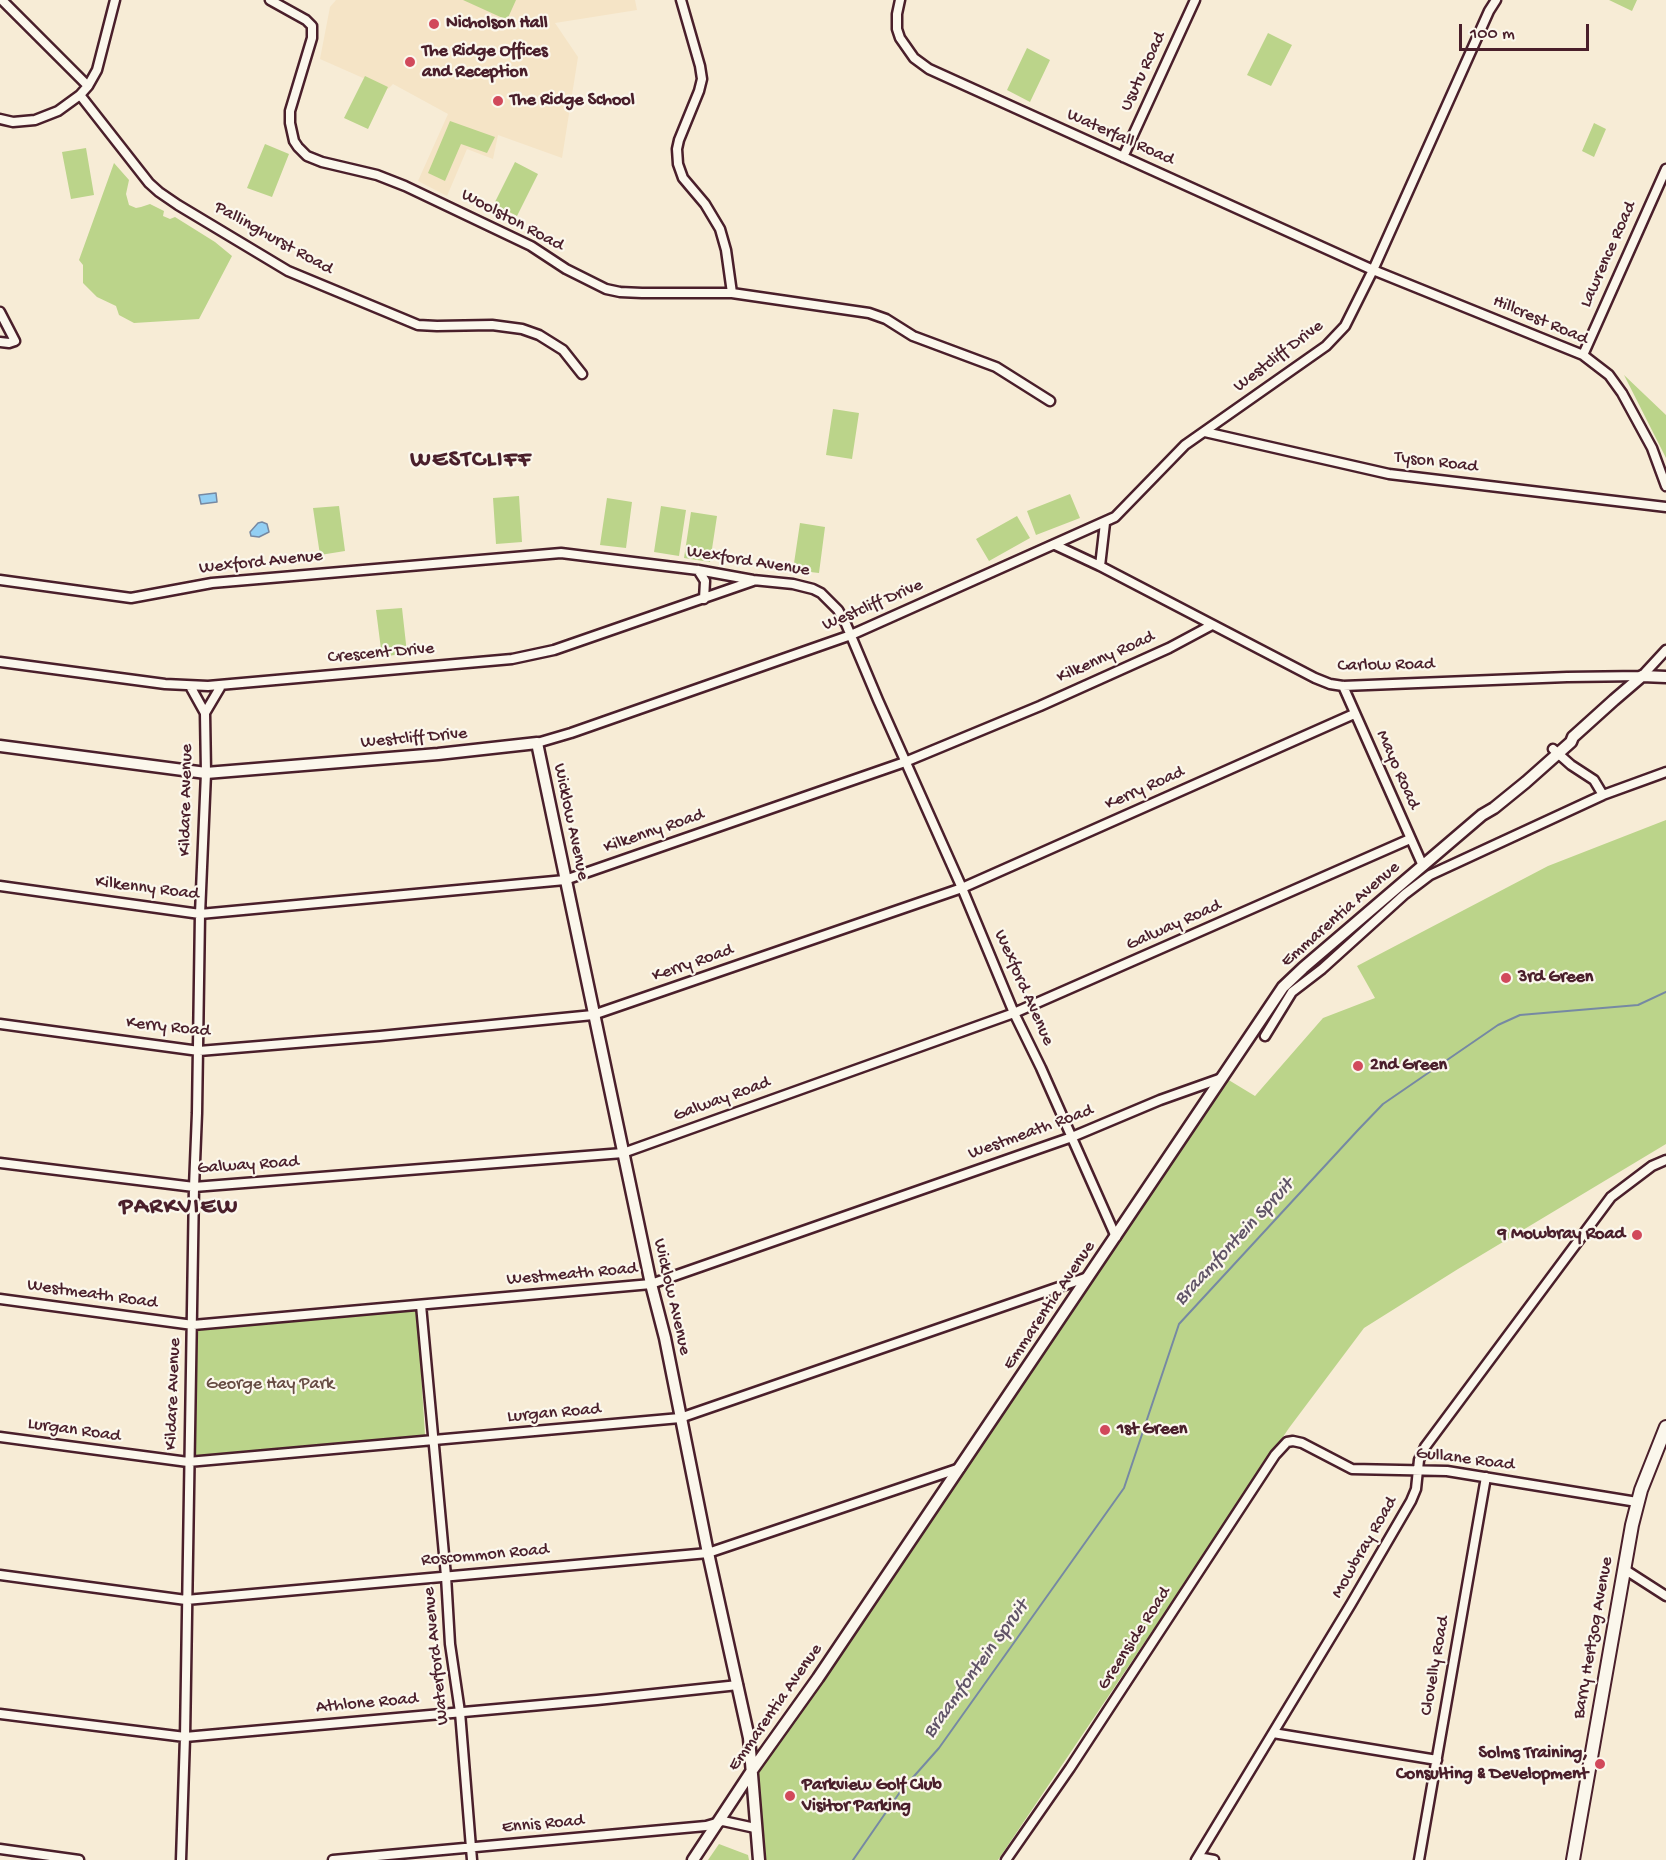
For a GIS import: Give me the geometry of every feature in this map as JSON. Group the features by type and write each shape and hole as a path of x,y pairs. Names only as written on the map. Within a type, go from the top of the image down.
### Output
{"main road":[{"name":"Barry Hertzog Avenue","path":"1573,1860 1637,1502 1666,1427"}],"street":[{"path":"2,0 88,86"},
{"path":"0,119 13,122 35,120 58,111 80,95 98,70 115,0"},
{"name":"Woolston Road","path":"270,0 306,20 312,26 312,38 290,111 294,141 308,156 322,162 377,175 441,202 531,246 566,269 606,289 642,293 732,293 869,313 890,321 913,336 996,367 1050,401"},
{"path":"681,0 702,79 679,140 678,164 683,178 705,204 720,230 726,250 732,293"},
{"name":"Waterfall Road","path":"900,0 897,14 897,29 900,38 914,58 929,69 1373,270"},
{"name":"Usutu Road","path":"1123,158 1195,0"},
{"name":"Westcliff Drive","path":"0,746 206,773 294,767 537,743 851,635 1105,523 1122,511 1185,446 1326,346 1345,326 1373,270 1493,0"},
{"name":"Pallinghurst Road","path":"80,95 149,183 159,192 279,266 418,325 492,325 522,329 539,335 563,351 582,374"},
{"name":"Lawrence Road","path":"1583,355 1666,169"},
{"name":"Hillcrest Road","path":"1373,270 1583,355 1609,375 1622,393 1652,448 1666,486"},
{"path":"0,312 15,340 9,343 0,342"},
{"name":"Tyson Road","path":"1205,432 1389,474 1666,507"},
{"path":"1100,566 1105,523"},
{"name":"Carlow Road","path":"1055,545 1330,684 1343,686 1567,677 1666,677"},
{"name":"Wexford Avenue","path":"0,580 131,598 212,583 552,553 584,554 698,570 804,586 821,593 838,610 851,635 1014,1013 1116,1237"},
{"path":"698,570 705,581 704,599"},
{"name":"Crescent Drive","path":"0,662 190,686 221,686 521,658 564,647 753,580"},
{"name":"Kilkenny Road","path":"0,886 200,914 565,880 905,762 1040,706 1169,648 1212,625"},
{"path":"1642,676 1666,650"},
{"name":"Emmarentia Avenue","path":"693,1860 753,1768 818,1678 960,1468 1278,994 1288,982 1422,866 1482,815 1494,808 1555,752 1571,742 1573,737 1642,676"},
{"name":"Kildare Avenue","path":"181,1860 200,914 206,773 205,713 190,686"},
{"path":"205,713 221,686"},
{"name":"Mayo Road","path":"1343,686 1422,866"},
{"name":"Kerry Road","path":"0,1024 198,1051 593,1015 962,888 1354,714"},
{"name":"Wicklow Avenue","path":"537,743 622,1153 665,1338 708,1553 749,1738 759,1860"},
{"path":"1555,752 1594,780 1602,795"},
{"path":"1265,1036 1292,992 1322,969 1430,875 1602,795 1666,772"},
{"name":"Galway Road","path":"0,1163 194,1187 622,1153 1014,1013 1410,839"},
{"name":"Westmeath Road","path":"0,1299 192,1325 651,1284 1072,1137 1160,1100 1222,1078"},
{"name":"Mowbray Road","path":"1197,1859 1411,1501 1416,1489 1421,1453 1425,1447 1603,1206 1625,1185 1652,1166 1666,1160"},
{"name":"Lurgan Road","path":"0,1437 188,1462 434,1439 547,1432 680,1418 1089,1277"},
{"name":"Waterford Avenue","path":"421,1305 446,1576 450,1644 460,1712 472,1860"},
{"name":"Gullane Road","path":"1293,1441 1302,1443 1352,1469 1447,1471 1637,1502"},
{"name":"Greenside Road","path":"1006,1860 1070,1768 1275,1455 1284,1444 1293,1441"},
{"name":"Roscommon Road","path":"0,1575 186,1600 708,1553 960,1468"},
{"name":"Clovelly Road","path":"1419,1860 1486,1477"},
{"path":"1624,1569 1666,1596"},
{"name":"Athlone Road","path":"0,1714 185,1737 738,1685"},
{"path":"1273,1732 1437,1760"},
{"name":"Ennis Road","path":"333,1860 706,1826 723,1821 755,1828"},
{"path":"0,1850 79,1860"},
{"path":"1197,1859 1214,1860"}],"shaded area":[{"name":"The Ridge School","path":"336,0 635,0 637,10 555,23 578,57 562,158 498,135 493,159 467,149 447,196 418,181 448,114 393,84 388,89 320,59 330,7"}],"green space":[{"path":"463,0 516,0 507,20"},
{"path":"1609,0 1637,0 1632,11"},
{"path":"1268,33 1292,45 1271,86 1247,75"},
{"path":"1027,48 1050,60 1030,102 1007,90"},
{"path":"365,76 388,87 368,129 344,118"},
{"path":"450,121 495,137 487,153 461,144 445,181 428,173"},
{"path":"1594,123 1606,129 1594,157 1582,151"},
{"path":"265,144 289,154 272,197 247,188"},
{"path":"86,148 94,195 71,199 62,152"},
{"path":"515,162 538,174 517,216 494,204"},
{"path":"114,163 129,180 126,194 129,205 136,208 150,204 164,211 163,216 170,219 175,217 215,242 232,256 199,319 134,323 119,315 116,306 97,297 83,283 83,265 79,260"},
{"path":"1624,375 1666,415 1666,458"},
{"path":"833,409 859,413 852,459 826,455"},
{"path":"1070,494 1080,518 1036,535 1027,511"},
{"path":"519,496 522,542 496,544 493,498"},
{"path":"607,498 632,502 626,548 600,545"},
{"path":"339,506 345,551 320,555 313,508"},
{"path":"661,506 686,510 679,556 654,552"},
{"path":"691,512 717,516 710,562 684,558"},
{"path":"1017,516 1030,538 989,561 976,539"},
{"path":"800,523 825,527 819,573 793,570"},
{"path":"402,608 407,653 382,657 376,610"},
{"path":"1666,820 1666,1144 1364,1328 1289,1428 998,1860 764,1860 753,1769 1116,1237 1227,1079 1255,1096 1323,1018 1375,998 1357,966 1548,866"},
{"name":"George Hay Park","path":"417,1307 425,1435 195,1457 194,1327"},
{"path":"719,1844 748,1855 749,1860 708,1860"}],"water":[{"path":"216,493 217,502 201,504 199,495"},
{"path":"262,522 267,524 269,532 259,537 251,536 250,532"}],"waterway":[{"name":"Braamfontein Spruit","path":"853,1860 900,1792 939,1748 1124,1488 1179,1324 1358,1130 1383,1104 1498,1025 1520,1015 1638,1005 1666,992"}],"place":[{"name":"Nicholson Hall","path":"434,24"},
{"name":"The Ridge Offices and Reception","path":"410,62"},
{"name":"The Ridge School","path":"498,101"},
{"name":"3rd Green","path":"1506,978"},
{"name":"2nd Green","path":"1358,1066"},
{"name":"9 Mowbray Road","path":"1637,1235"},
{"name":"1st Green","path":"1105,1430"},
{"name":"Solms Training, Consulting & Development","path":"1600,1764"},
{"name":"Parkview Golf Club Visitor Parking","path":"790,1796"}],"district":[{"name":"WESTCLIFF","path":"471,461"},
{"name":"PARKVIEW","path":"179,1208"}]}
